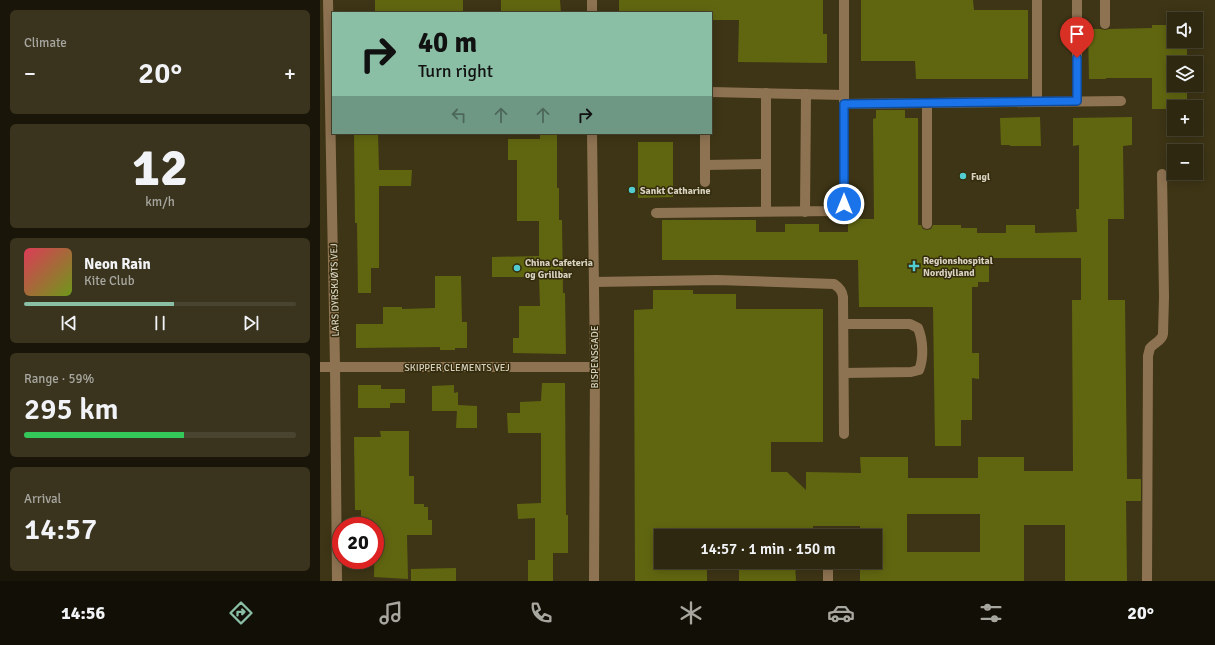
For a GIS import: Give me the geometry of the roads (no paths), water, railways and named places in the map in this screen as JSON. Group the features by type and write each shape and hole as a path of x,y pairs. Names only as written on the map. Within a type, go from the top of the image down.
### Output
{"street":[{"name":"LARS DYRSKJØTS VEJ","path":"328,0 335,366 337,581"},
{"path":"592,0 592,12"},
{"path":"656,213 839,211 843,207 844,0"},
{"path":"1037,0 1037,102"},
{"path":"1077,0 1077,101"},
{"path":"1105,0 1105,24"},
{"path":"712,92 806,94 844,99 927,103 1121,101"},
{"path":"766,93 766,211"},
{"path":"805,212 806,94"},
{"path":"927,103 927,224"},
{"name":"BISPENSGADE","path":"592,134 595,367 594,581"},
{"path":"705,134 705,182"},
{"path":"705,165 766,164"},
{"path":"1147,581 1148,356 1150,348 1162,338 1163,334 1164,297 1162,174"},
{"path":"594,282 718,280 834,284 839,287 842,291 843,297 844,324 844,434"},
{"path":"844,324 910,324 918,328 921,335 922,363 919,370 911,372 844,373"},
{"name":"SKIPPER CLEMENTS VEJ","path":"320,366 595,367"},
{"path":"828,569 828,581"}],"place":[{"name":"Fugl","path":"963,176"},
{"name":"Sankt Catharine","path":"632,190"},
{"name":"Regionshospital Nordjylland","path":"914,266"},
{"name":"China Cafeteria og Grillbar","path":"517,268"}]}
